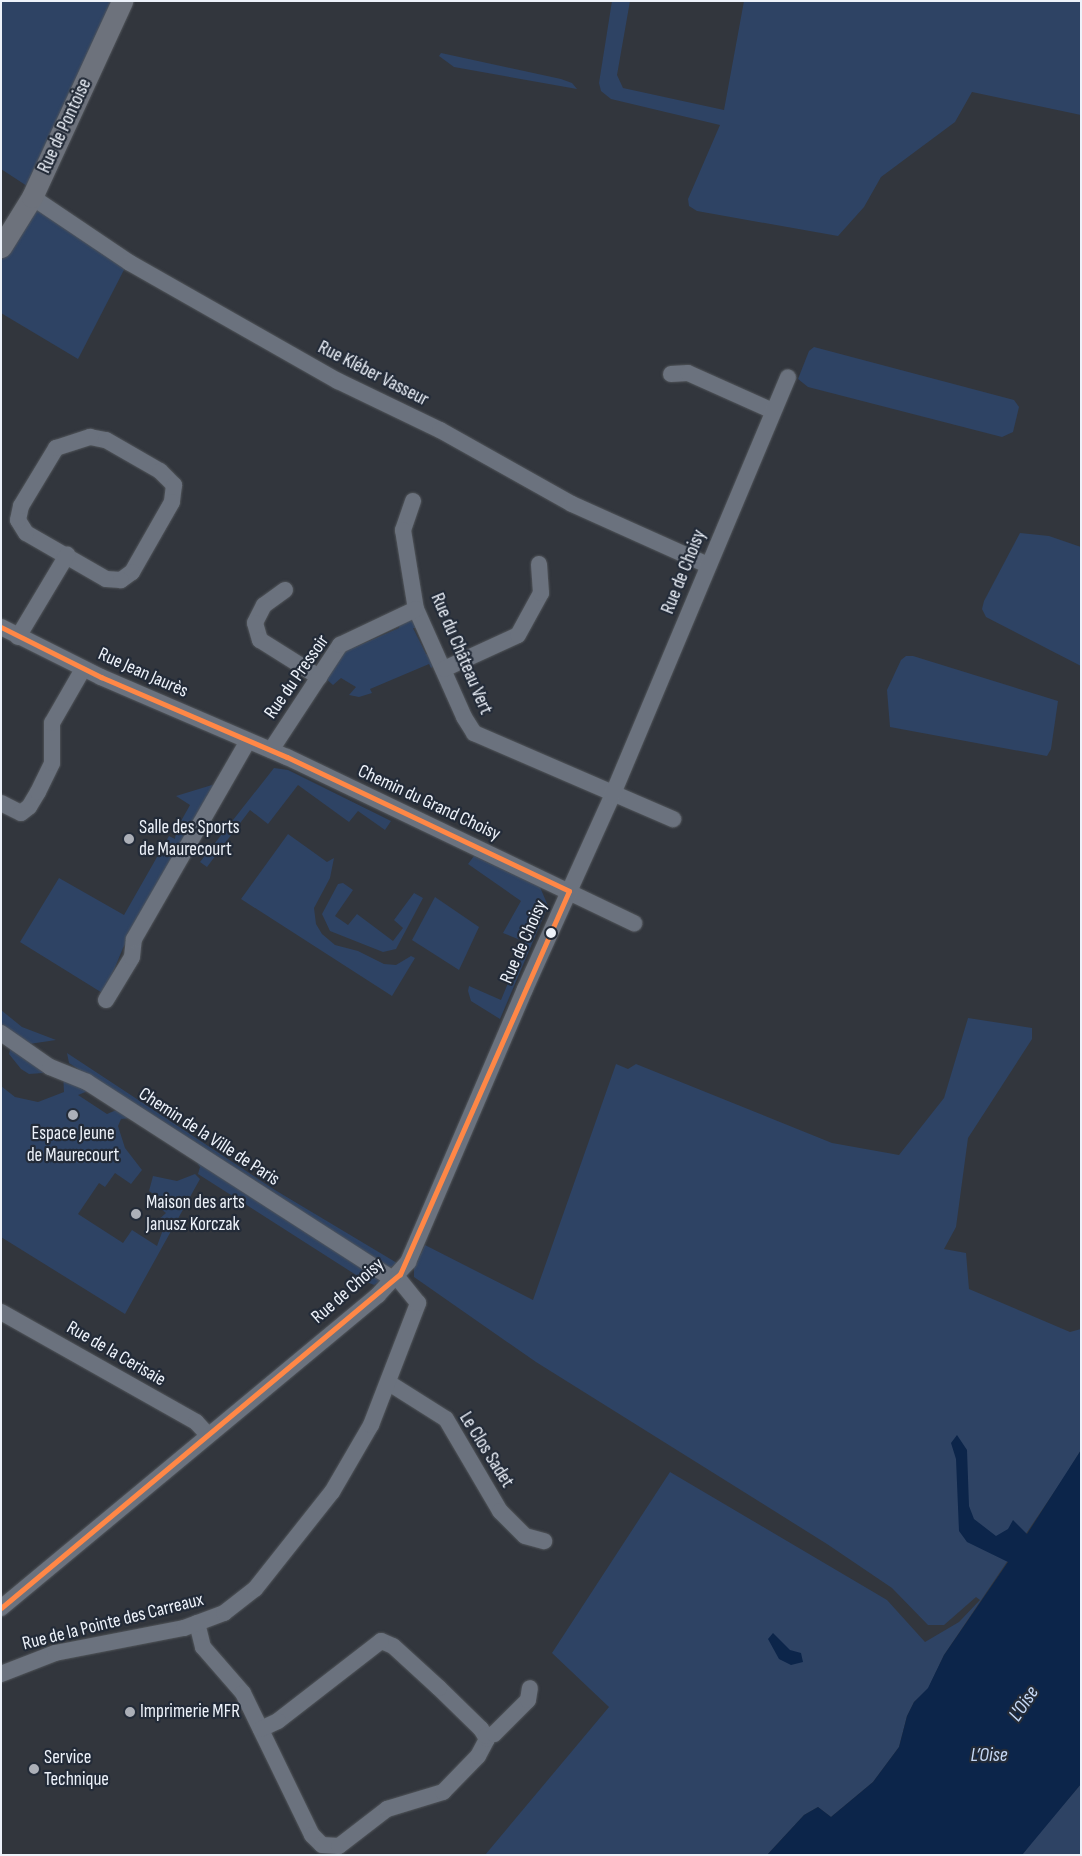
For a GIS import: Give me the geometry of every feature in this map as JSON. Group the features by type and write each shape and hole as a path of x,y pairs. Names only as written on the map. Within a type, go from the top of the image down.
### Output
{"main road":[{"name":"Rue de Pontoise","path":"1,247 32,197 122,1"}],"street":[{"name":"Rue Kléber Vasseur","path":"32,197 130,263 338,381 440,430 572,504 708,565"},
{"path":"671,374 688,372 773,411"},
{"name":"Rue de Choisy","path":"1,1608 396,1279 416,1246 612,796 788,378"},
{"path":"90,437 100,437 172,480 175,491 172,502 125,578 106,579 67,555 26,533 18,520 21,506 56,448 90,437"},
{"name":"Rue du Château Vert","path":"413,501 403,530 416,609 464,717 474,733 612,796 673,819"},
{"path":"18,637 67,555"},
{"path":"444,669 518,635 541,593 539,564"},
{"path":"285,590 264,605 255,623 260,640 319,677"},
{"name":"Rue du Pressoir","path":"271,750 335,650 345,642 416,609"},
{"name":"Rue Jean Jaurès","path":"1,627 83,669 271,750"},
{"path":"1,803 21,813 29,807 50,772 52,723 83,669"},
{"path":"106,1000 131,958 134,939 248,741"},
{"name":"Chemin du Grand Choisy","path":"271,750 569,891"},
{"name":"Rue de Choisy","path":"569,891 634,923"},
{"name":"Chemin de la Ville de Paris","path":"1,1033 50,1067 87,1082 396,1279 418,1303"},
{"name":"Rue de la Pointe des Carreaux","path":"1,1674 55,1653 133,1639 197,1623 218,1616 242,1600 287,1550 347,1468 389,1383 418,1303"},
{"name":"Rue de la Cerisaie","path":"1,1312 196,1422 208,1435"},
{"name":"Le Clos Sadet","path":"389,1383 446,1419 500,1511 525,1536 544,1541"},
{"path":"197,1623 203,1647 243,1694 312,1835 318,1843 336,1847 387,1809 443,1792 482,1751 486,1736"},
{"path":"261,1729 278,1721 381,1641 400,1652 486,1736"},
{"path":"486,1736 494,1734 528,1700 530,1688"}],"shaded area":[{"path":"1,1 114,1 27,186 1,169"},
{"path":"612,1 630,1 617,75 623,88 724,110 744,1 1081,1 1081,115 972,92 955,122 881,177 864,207 838,236 697,211 689,206 688,199 720,125 611,99 601,91 599,83"},
{"path":"441,53 561,79 572,83 577,89 454,67 439,56"},
{"path":"36,207 126,266 78,359 1,313 1,261"},
{"path":"814,347 1014,400 1019,407 1013,432 1002,437 808,387 798,379 809,351"},
{"path":"1020,533 1049,536 1081,547 1081,666 986,617 982,609 984,601"},
{"path":"410,612 425,628 413,628 426,654 437,655 437,664 431,668 429,664 370,689 372,693 359,697 349,695 356,687 341,678 333,685 324,677 356,637 353,648 399,628 401,616"},
{"path":"906,656 913,656 1058,701 1051,749 1047,756 890,727 887,690 901,660"},
{"path":"274,768 288,770 391,821 385,830 358,811 349,822 298,785 268,824 250,810 207,867 200,862"},
{"path":"212,785 217,787 123,948 104,994 20,942 59,878 124,915 169,836 175,839 176,830 190,805 176,796"},
{"path":"288,834 327,862 334,858 330,878 314,908 316,924 322,934 335,945 358,951 384,964 396,965 411,956 415,958 392,996 241,899"},
{"path":"474,856 540,887 548,906 500,1019 471,1001 468,991 469,986 501,1000 525,942 503,933 521,901 468,864"},
{"path":"343,883 353,890 335,916 348,925 357,914 393,941 403,928 394,920 414,893 423,898 396,949 383,952 330,931 322,914 338,884"},
{"path":"435,897 479,927 459,970 412,940"},
{"path":"1,1010 22,1027 56,1040 29,1044 1,1026"},
{"path":"968,1018 1032,1028 1032,1039 968,1138 956,1227 944,1249 966,1253 969,1289 1070,1332 1081,1329 1081,1450 944,1655 928,1689 914,1702 907,1716 899,1747 873,1782 831,1817 818,1807 804,1815 767,1855 485,1855 609,1707 552,1653 670,1472 887,1600 925,1642 959,1622 980,1600 976,1597 944,1625 928,1625 892,1588 827,1544 536,1362 414,1277 414,1268 425,1245 533,1300 616,1064 628,1069 636,1064 832,1143 899,1155 944,1098"},
{"path":"11,1046 44,1072 29,1074 21,1069 9,1054"},
{"path":"67,1053 275,1190 397,1263 389,1269 198,1148 69,1063"},
{"path":"63,1074 93,1089 78,1095 107,1114 121,1108 131,1118 121,1119 118,1126 125,1148 142,1170 131,1184 115,1173 105,1187 99,1183 78,1214 123,1243 132,1230 157,1246 164,1227 156,1222 166,1213 161,1209 162,1200 149,1191 153,1176 177,1181 195,1174 200,1179 125,1314 1,1237 1,1086 15,1097 38,1102 64,1092"},
{"path":"194,1158 380,1279 379,1282 374,1285 367,1282 198,1174 200,1167"},
{"path":"1081,1784 1081,1855 1022,1855 1037,1835"}],"water":[{"name":"L’Oise","path":"957,1435 967,1450 969,1506 974,1519 996,1536 1008,1529 1013,1520 1027,1534 1081,1450 1081,1784 1022,1855 767,1855 804,1815 818,1807 831,1817 873,1782 899,1747 907,1716 914,1702 928,1688 944,1655 1008,1562 967,1542 959,1531 956,1459 951,1443"},
{"path":"773,1633 790,1650 801,1653 803,1662 791,1665 779,1659 768,1639"}],"transit line":[{"path":"1,627 101,677 287,757 569,891 400,1274 1,1608"}],"place":[{"name":"Salle des Sports de Maurecourt","path":"129,839"},
{"name":"Espace Jeune de Maurecourt","path":"73,1115"},
{"name":"Maison des arts Janusz Korczak","path":"136,1214"},
{"name":"Imprimerie MFR","path":"130,1712"},
{"name":"Service Technique","path":"34,1769"}],"water label":[{"name":"L'Oise","path":"1024,1704"}]}
